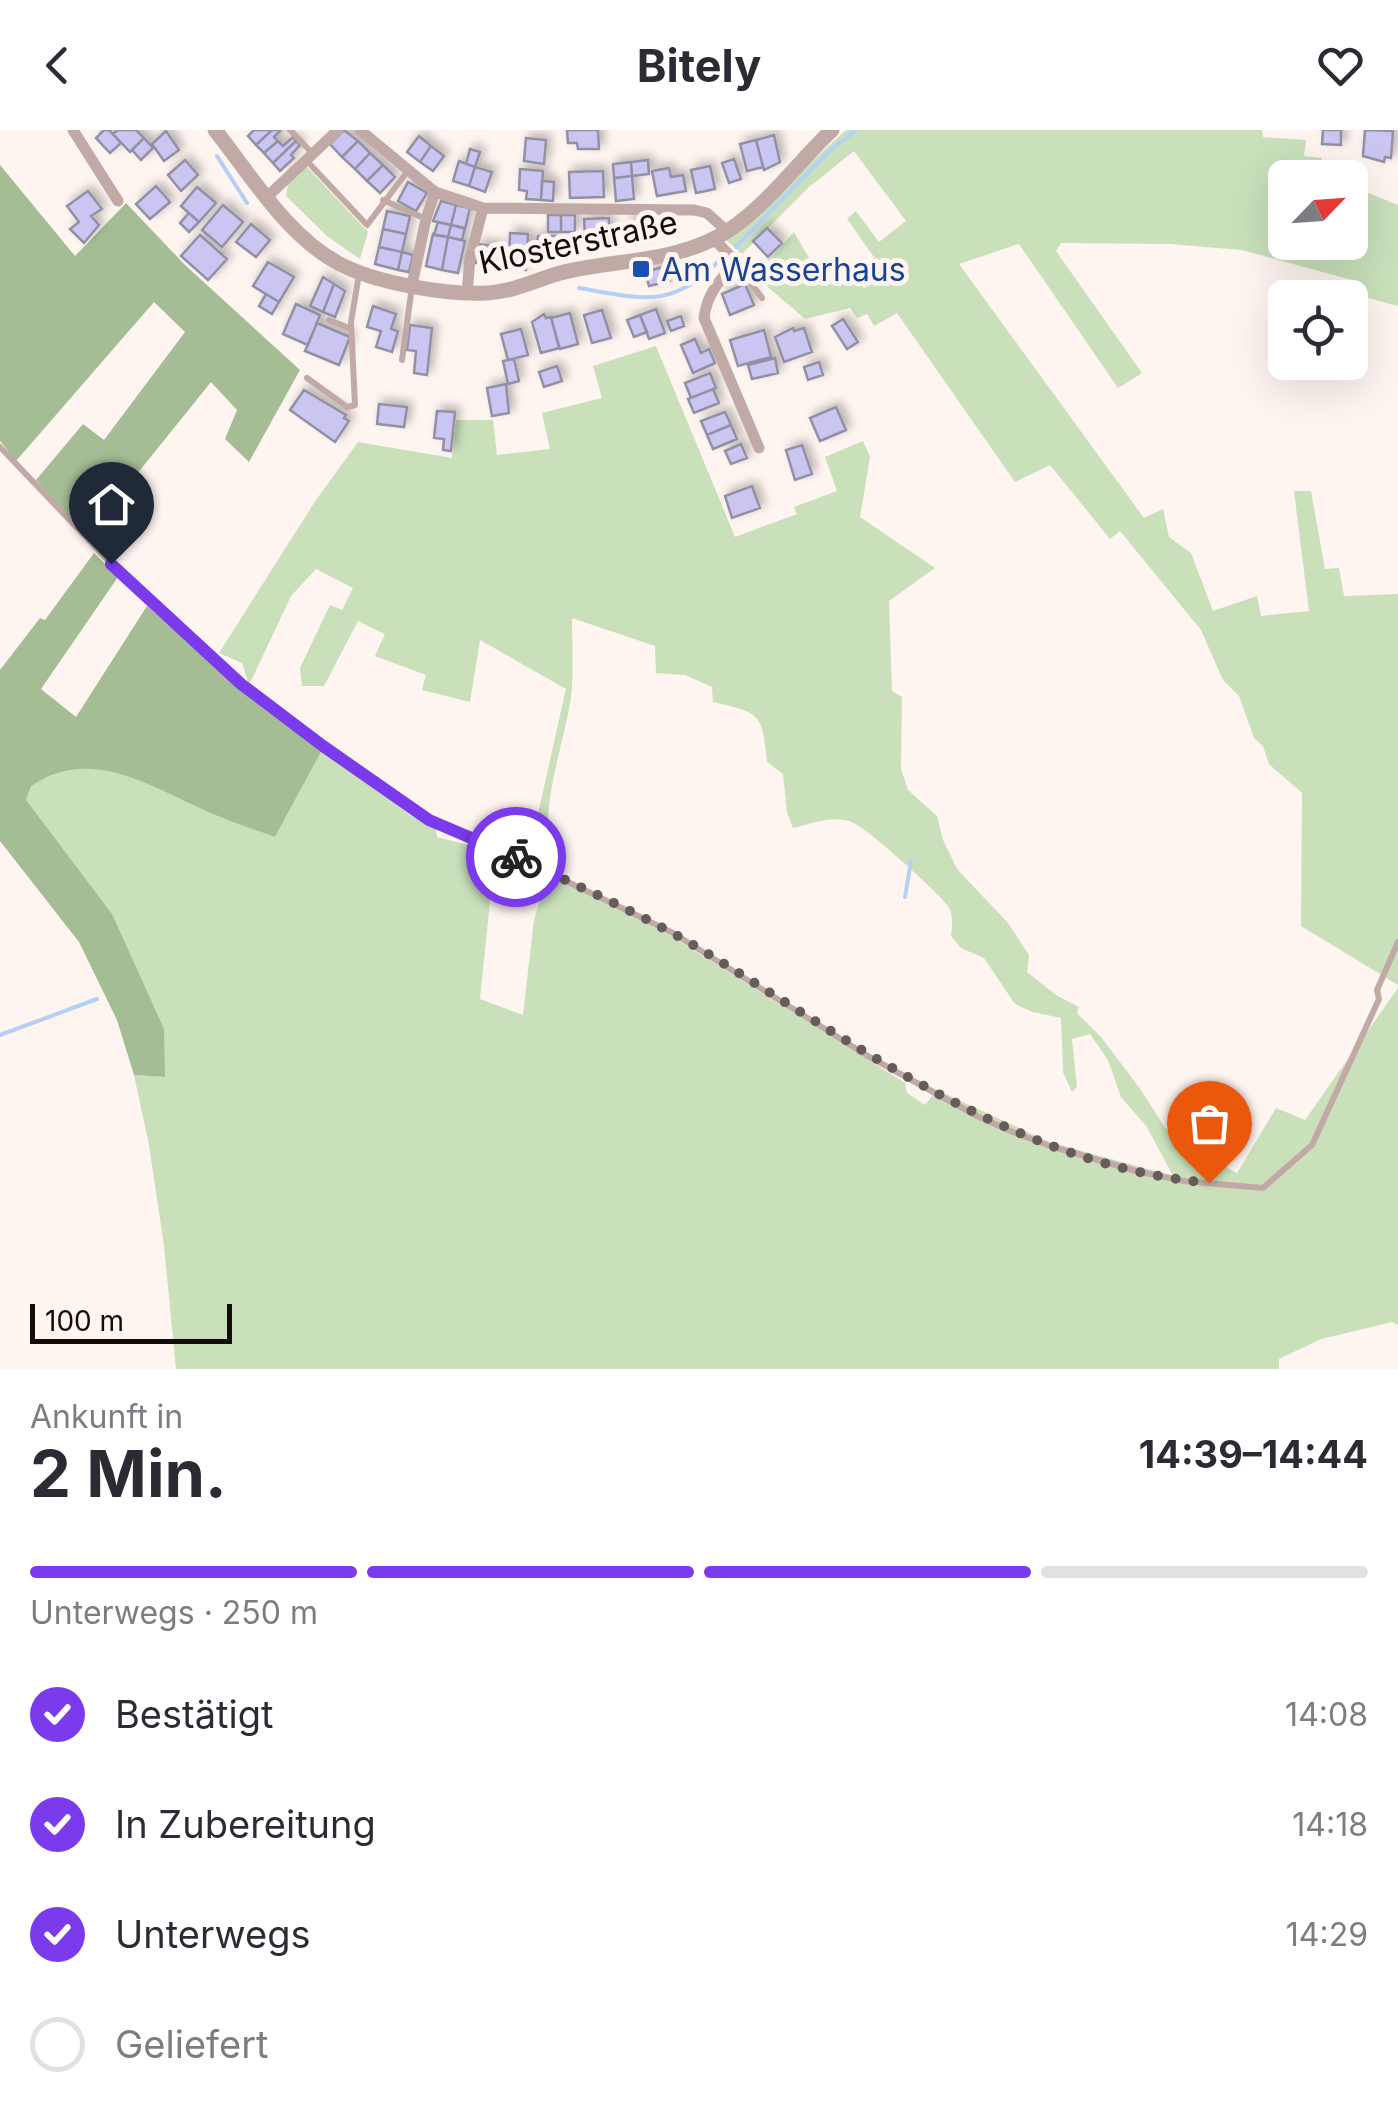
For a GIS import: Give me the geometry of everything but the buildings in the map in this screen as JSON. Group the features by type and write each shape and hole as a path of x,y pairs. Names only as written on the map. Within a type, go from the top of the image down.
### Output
{"street":[{"path":"73,130 118,201"},
{"name":"Klosterstraße","path":"215,130 267,197 318,250 359,272 412,285 492,293 720,238"},
{"path":"267,197 338,130"},
{"path":"360,130 435,192 483,208 707,213 735,261 706,302 707,332 759,448"},
{"path":"720,238 832,130"},
{"path":"412,285 435,192"},
{"path":"467,293 472,246 483,208"}],"lane":[{"path":"290,130 367,225 407,172"},
{"path":"383,200 426,219"},
{"path":"735,261 762,298"},
{"path":"307,378 347,408 355,405 352,329 359,272"},
{"path":"402,360 412,285"},
{"path":"329,320 352,329"},
{"path":"0,447 127,580 241,684 429,820 673,933 880,1063 977,1116 1050,1146 1136,1171 1263,1188 1312,1145 1379,999 1377,990 1398,942"}],"green space":[{"path":"846,130 1262,130 1263,137 1306,140 1304,156 1322,160 1268,160 1268,257 1242,250 1170,244 1061,243 1056,251 1142,373 1118,388 1019,244 959,264 1144,518 1163,509 1169,537 1191,553 1213,611 1257,596 1261,616 1309,611 1294,491 1311,491 1325,569 1339,568 1344,596 1398,594 1398,985 1301,926 1302,793 1269,764 1263,746 1254,738 1239,696 1223,680 1201,630 1120,531 1110,539 1050,465 1015,482 897,313 874,326 867,314 857,318 850,308 805,319 754,275 794,232 825,285 849,267 864,288 886,274 847,219 856,211 879,242 906,221 854,151 809,187 742,254 726,240"},
{"path":"0,165 75,256 126,203 185,265 300,370 249,462 225,439 237,410 211,382 87,536 36,480 83,424 104,440 185,332 154,302 16,461 0,441"},
{"path":"306,166 368,232 360,259 328,237 286,196 288,184"},
{"path":"1368,193 1398,205 1398,306 1368,298 1368,280 1352,280 1279,260 1368,260"},
{"path":"656,346 735,537 797,514 794,507 837,491 825,457 863,441 870,457 860,517 935,568 889,601 892,691 902,697 901,769 908,790 937,816 957,869 1008,923 1029,955 1027,972 1079,1007 1077,1013 1101,1037 1171,1137 1237,1173 1276,1108 1305,1120 1398,988 1398,1325 1392,1322 1321,1339 1279,1359 1279,1369 176,1369 164,1246 134,1075 165,1077 26,800 30,786 54,774 77,769 121,774 275,837 322,750 410,815 436,829 437,837 495,852 480,999 523,1015 534,920 547,875 671,936 905,1083 907,1093 925,1105 937,1090 1049,1142 1173,1176 1147,1127 1121,1097 1108,1060 1090,1034 1072,1039 1077,1087 1072,1092 1063,1072 1061,1018 1015,1004 984,958 961,948 951,936 951,913 941,898 854,823 824,820 793,828 787,813 783,774 767,762 756,718 741,709 713,702 712,687 685,675 656,673 655,646 572,618 571,697 548,814 550,853 544,859 529,854 566,689 480,640 470,702 422,690 426,675 375,656 385,634 358,621 324,686 302,686 300,668 330,605 342,610 353,588 316,569 291,596 249,685 242,663 219,653 316,500 358,442 452,458 456,420 493,420 497,455 550,449 542,413 602,398 593,366"},
{"path":"94,553 118,577 41,689 76,717 147,606 211,663 322,750 275,837 121,774 77,769 54,774 31,786 26,800 112,914 164,1029 165,1077 134,1075 117,1020 79,942 0,841 0,670 40,618 45,620"}],"waterway":[{"path":"736,247 828,152 856,130"},
{"path":"217,156 247,203"},
{"path":"579,288 656,297 687,287 721,259"},
{"path":"905,897 911,861"},
{"path":"0,1035 97,999"}],"way so far":[{"path":"516,857 673,933 866,1055 977,1116 1096,1160 1209,1183"}],"place":[{"name":"Am Wasserhaus","path":"641,269"}],"route":[{"path":"111,564 241,684 323,746 429,820 516,857"}]}
